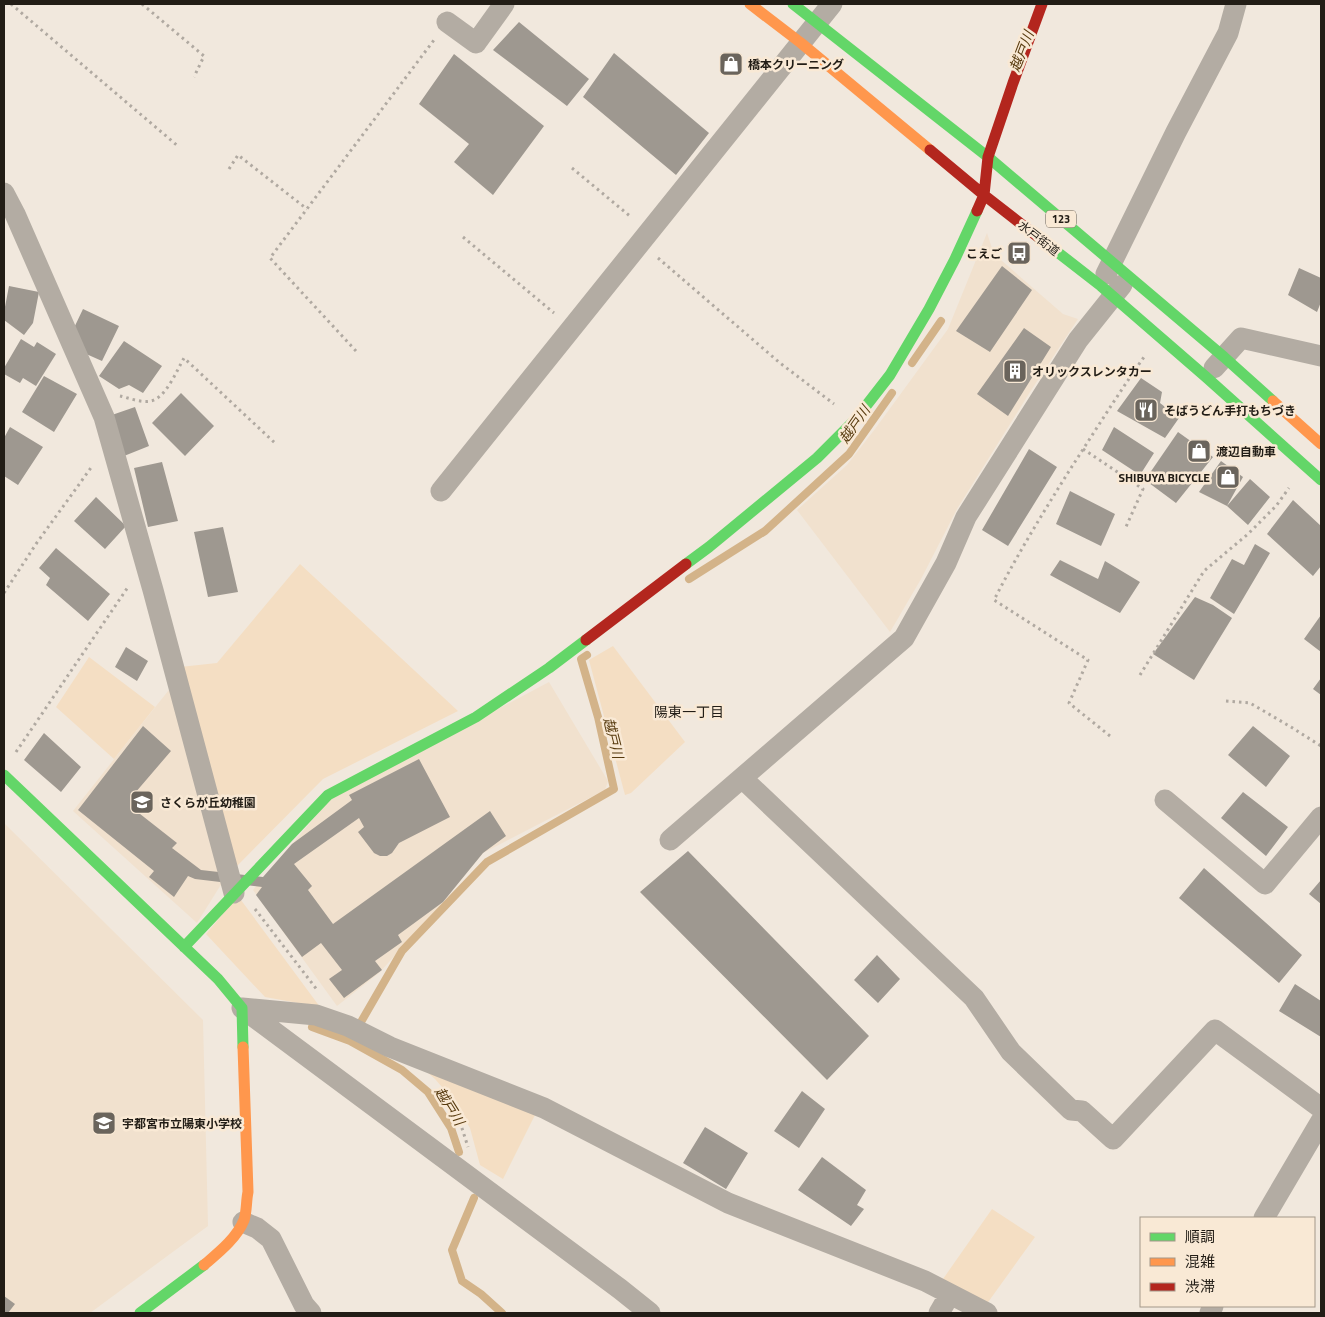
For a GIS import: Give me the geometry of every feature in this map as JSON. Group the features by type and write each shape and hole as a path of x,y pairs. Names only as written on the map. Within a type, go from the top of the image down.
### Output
{"main road":[{"name":"水戸街道","path":"750,4 801,43 985,196 1107,291 1321,480"},
{"name":"123","path":"793,4 988,156 1224,357 1321,444"},
{"path":"184,947 328,795 476,717 549,668 710,547 816,458 855,420 890,375 929,309 985,196 988,156 1042,4"},
{"path":"4,775 218,979 242,1008 248,1192 243,1222 230,1242 205,1264 140,1313"}],"street":[{"path":"447,22 476,43 504,4"},
{"path":"441,491 832,4"},
{"path":"670,840 904,638 946,563 966,517 1107,291 1112,263 1176,132 1228,32 1236,4"},
{"path":"4,193 104,417 237,891"},
{"path":"1107,291 1129,278"},
{"path":"1206,377 1242,338 1321,356"},
{"path":"742,778 974,998 1011,1052 1071,1110 1082,1111 1113,1139 1215,1030 1321,1108"},
{"path":"1165,800 1265,884 1321,817"},
{"path":"242,1008 316,1015 339,1022 390,1047 544,1108 728,1203 925,1281 988,1313"},
{"path":"242,1008 650,1313"},
{"path":"1265,1217 1321,1121"},
{"path":"243,1222 257,1228 271,1239 304,1305 312,1313"},
{"path":"939,1313 950,1294"}],"path":[{"path":"11,4 179,147"},
{"path":"142,4 204,56 194,77"},
{"path":"356,351 270,258 447,22"},
{"path":"229,169 238,155 307,209"},
{"path":"572,168 644,238 780,363 855,420"},
{"path":"463,237 572,328"},
{"path":"1110,736 1069,703 1088,660 994,600 1083,449 1115,398 1158,336"},
{"path":"92,390 151,401 159,398 164,392 184,358 276,444"},
{"path":"4,593 36,544 111,440"},
{"path":"1083,449 1143,489 1125,529"},
{"path":"1140,675 1204,571 1248,534 1276,506 1306,466"},
{"path":"12,758 145,562"},
{"path":"1226,701 1250,703 1321,746"},
{"path":"237,891 332,1010 339,1022"},
{"path":"440,1092 446,1098 460,1122 469,1147"}],"shaded area":[{"path":"987,233 994,254 1063,314 1078,319 957,509 921,579 890,632 797,510 847,465 948,329"},
{"path":"300,564 458,711 323,779 237,866 180,667 217,663"},
{"path":"613,646 685,742 631,793 625,795 589,660"},
{"path":"89,657 155,707 114,759 56,707"},
{"path":"549,682 608,781 605,790 483,853 443,902 379,973 337,1006 253,890 333,796"},
{"name":"さくらが丘幼稚園","path":"172,686 222,883 197,923 73,811"},
{"name":"宇都宮市立陽東小学校","path":"4,823 203,1020 208,1226 90,1313 4,1313"},
{"path":"238,896 320,1007 265,997 206,934"},
{"path":"419,1065 536,1113 503,1179 480,1165 470,1128 454,1101 435,1079"},
{"path":"992,1209 1035,1237 986,1305 943,1279"}],"building":[{"path":"519,22 589,79 567,106 493,50"},
{"path":"614,53 709,133 676,175 583,97"},
{"path":"454,54 544,126 493,195 454,162 469,144 419,104"},
{"path":"1002,266 1032,290 990,352 956,331"},
{"path":"1299,268 1321,278 1321,302 1317,312 1288,295"},
{"path":"9,286 39,292 33,323 24,335 4,320"},
{"path":"83,309 119,326 102,361 84,353 73,330"},
{"name":"オリックスレンタカー","path":"1024,328 1051,347 1008,416 977,394"},
{"path":"21,339 34,347 37,342 56,354 36,386 23,378 20,383 4,374 4,368"},
{"path":"124,341 162,366 143,393 129,385 119,389 99,376"},
{"path":"44,376 77,394 54,432 22,412"},
{"path":"1141,378 1162,392 1160,403 1179,418 1165,438 1117,411"},
{"path":"181,393 214,426 185,456 152,423"},
{"path":"135,407 149,446 124,456 109,416"},
{"path":"10,427 43,447 18,485 4,476 4,438"},
{"path":"1114,427 1154,453 1140,475 1102,450"},
{"path":"1178,432 1213,457 1176,503 1145,480"},
{"path":"1029,449 1057,467 1008,546 982,530"},
{"path":"1221,461 1243,477 1227,506 1199,492"},
{"path":"162,462 178,521 148,527 134,468"},
{"path":"1250,479 1270,497 1248,525 1227,506"},
{"path":"1070,491 1115,514 1101,546 1056,524"},
{"path":"96,497 126,526 105,549 74,521"},
{"path":"1293,500 1321,526 1321,566 1313,576 1267,534"},
{"path":"223,527 238,592 208,597 194,532"},
{"path":"1255,544 1270,553 1234,614 1210,598 1232,559 1244,565"},
{"path":"56,548 110,594 88,621 46,585 50,578 39,568"},
{"path":"1060,560 1098,579 1105,561 1140,582 1120,613 1050,575"},
{"path":"1195,597 1213,605 1232,618 1194,680 1153,654"},
{"path":"1321,615 1321,652 1304,639"},
{"path":"126,647 148,661 137,681 115,667"},
{"path":"1321,678 1321,695 1313,689"},
{"path":"143,726 171,751 135,793 139,801 135,810 177,843 172,848 201,870 263,877 292,844 352,800 349,795 419,759 450,817 399,843 392,853 387,856 380,856 374,853 358,832 364,827 359,818 294,864 312,886 308,890 333,924 490,811 506,836 483,853 443,902 398,935 402,942 375,961 382,970 344,998 329,979 342,970 321,943 302,957 256,895 262,887 195,879 188,876 174,897 149,877 154,871 78,810"},
{"path":"1253,726 1290,756 1266,787 1228,755"},
{"path":"44,733 81,767 61,792 24,760"},
{"path":"1243,792 1288,827 1266,856 1221,818"},
{"path":"688,851 869,1036 827,1080 640,892"},
{"path":"1204,868 1302,955 1279,983 1179,898"},
{"path":"1321,880 1321,904 1309,894"},
{"path":"877,955 900,979 878,1003 854,980"},
{"path":"1295,984 1321,1001 1321,1037 1279,1011"},
{"path":"802,1091 825,1109 799,1148 774,1131"},
{"path":"705,1127 748,1153 726,1189 683,1163"},
{"path":"822,1157 866,1190 857,1205 864,1209 851,1226 798,1190"},
{"path":"4,1296 15,1304 8,1313 4,1313"}],"waterway":[{"name":"越戸川","path":"912,363 941,321"},
{"name":"越戸川","path":"689,579 765,531 849,454 892,393"},
{"name":"越戸川","path":"459,1152 451,1128 428,1092 402,1070 350,1041 402,951 487,862 614,789 598,717 581,659 587,655"},
{"path":"312,1027 350,1041"},
{"name":"越戸川","path":"474,1198 452,1250 462,1281 481,1294 502,1313"}],"traffic: fast":[{"path":"793,4 988,157 1224,357 1273,401"},
{"path":"686,564 817,458 855,420 890,375 929,309 977,211"},
{"path":"1038,237 1101,286 1321,480"},
{"path":"184,947 328,795 476,717 549,668 586,640"},
{"path":"4,775 218,979 242,1008 243,1047"},
{"path":"140,1313 204,1265"}],"traffic: slow":[{"path":"750,4 801,43 930,150"},
{"path":"1273,401 1321,444"},
{"path":"204,1265 237,1233 246,1213 248,1192 243,1047"}],"traffic: jam":[{"path":"977,211 984,195 988,157 1042,4"},
{"path":"930,150 1038,237"},
{"path":"586,640 686,564"}],"place":[{"name":"橋本クリーニング","path":"731,64"},
{"name":"こえご","path":"1019,253"},
{"name":"オリックスレンタカー","path":"1015,371"},
{"name":"そばうどん手打もちづき","path":"1146,410"},
{"name":"渡辺自動車","path":"1199,451"},
{"name":"SHIBUYA BICYCLE","path":"1228,477"},
{"name":"さくらが丘幼稚園","path":"142,802"},
{"name":"宇都宮市立陽東小学校","path":"104,1123"}],"district":[{"name":"陽東一丁目","path":"689,711"}]}
